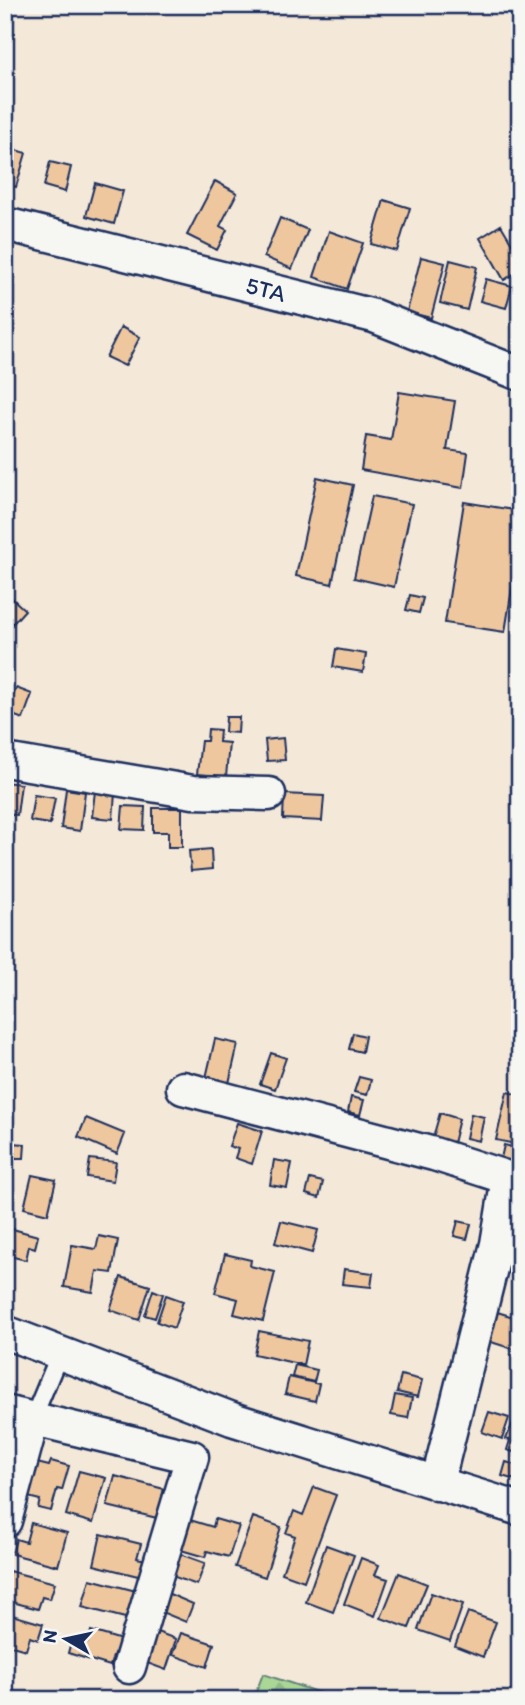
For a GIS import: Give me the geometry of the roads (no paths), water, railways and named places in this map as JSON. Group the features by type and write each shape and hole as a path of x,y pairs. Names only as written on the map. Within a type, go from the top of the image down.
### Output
{"street":[{"name":"5TA","path":"5,224 374,316 520,374"},
{"path":"5,760 193,792 269,794"},
{"path":"183,1088 435,1154 508,1178 508,1239 437,1484"},
{"path":"5,1332 232,1419 520,1509"},
{"path":"5,1521 19,1415 192,1457 129,1667"}],"lane":[{"path":"19,1415 60,1353"}]}
